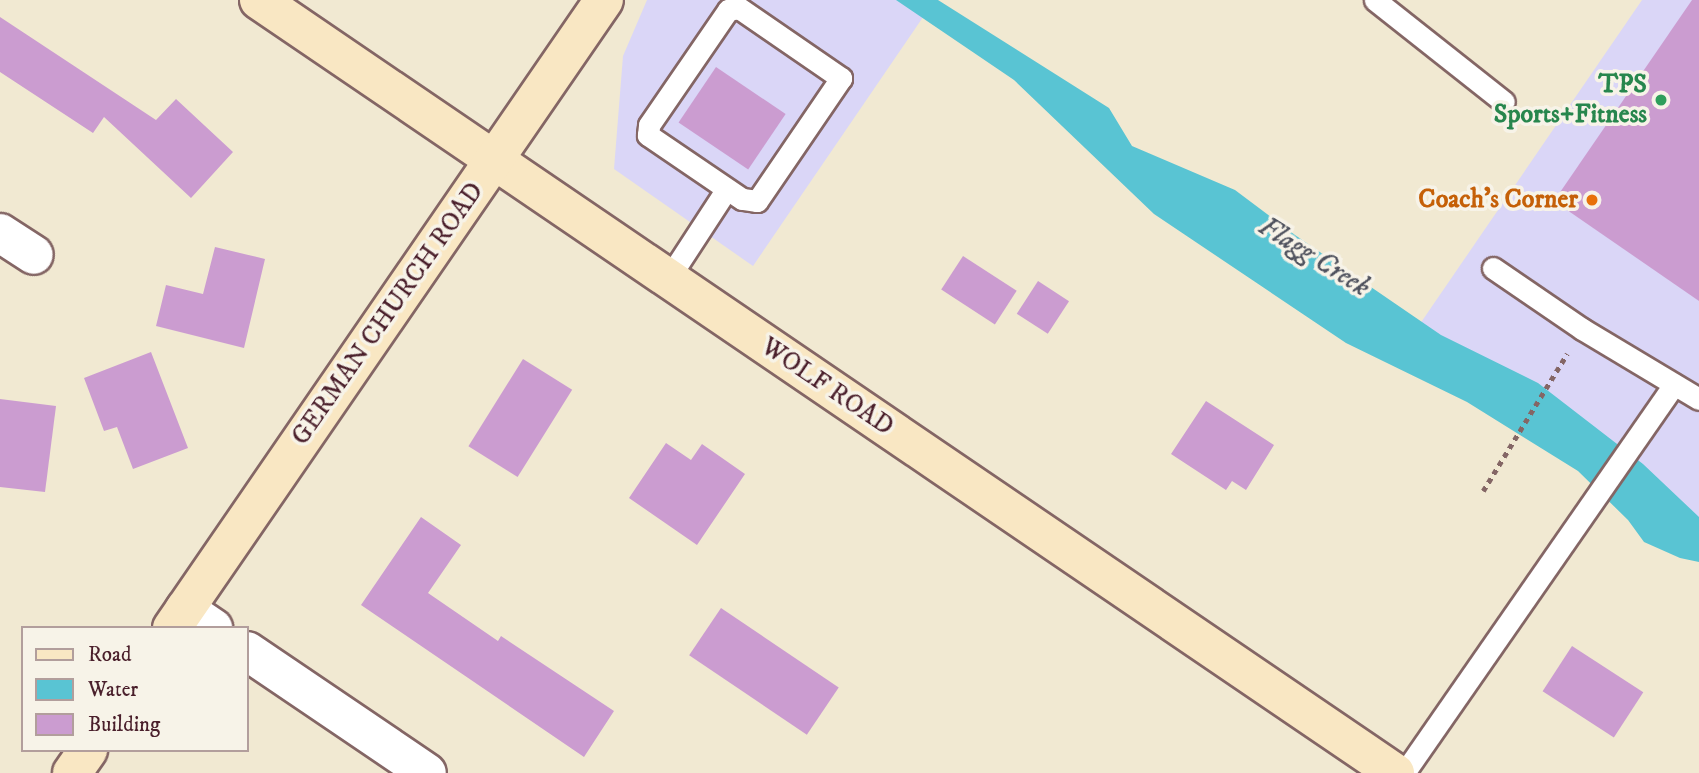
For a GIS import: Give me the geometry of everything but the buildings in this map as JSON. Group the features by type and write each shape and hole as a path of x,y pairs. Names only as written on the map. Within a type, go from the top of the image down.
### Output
{"street":[{"name":"WOLF ROAD","path":"259,0 1395,773"},
{"name":"GERMAN CHURCH ROAD","path":"190,621 494,160 604,0"},
{"path":"0,233 34,255"},
{"path":"248,652 427,773"},
{"path":"72,773 87,752"}],"lane":[{"path":"1376,0 1504,102"},
{"path":"739,8 841,78 757,201 734,194 648,135 649,125 728,10 739,8"},
{"path":"668,279 734,194"},
{"path":"1493,268 1582,329 1699,398"},
{"path":"1404,773 1674,385"}],"path":[{"path":"1483,491 1582,329"}],"shaded area":[{"path":"647,0 926,0 932,4 753,266 614,169 623,56"},
{"path":"1642,0 1699,0 1699,523 1400,353"}],"water":[{"name":"Flagg Creek","path":"896,0 938,0 1109,108 1132,146 1235,190 1295,235 1441,335 1538,383 1643,464 1699,517 1699,562 1680,558 1644,542 1628,520 1578,471 1467,402 1346,343 1154,214 1014,80"}],"place":[{"name":"TPS Sports+Fitness","path":"1661,100"},
{"name":"Coach's Corner","path":"1592,200"}]}
